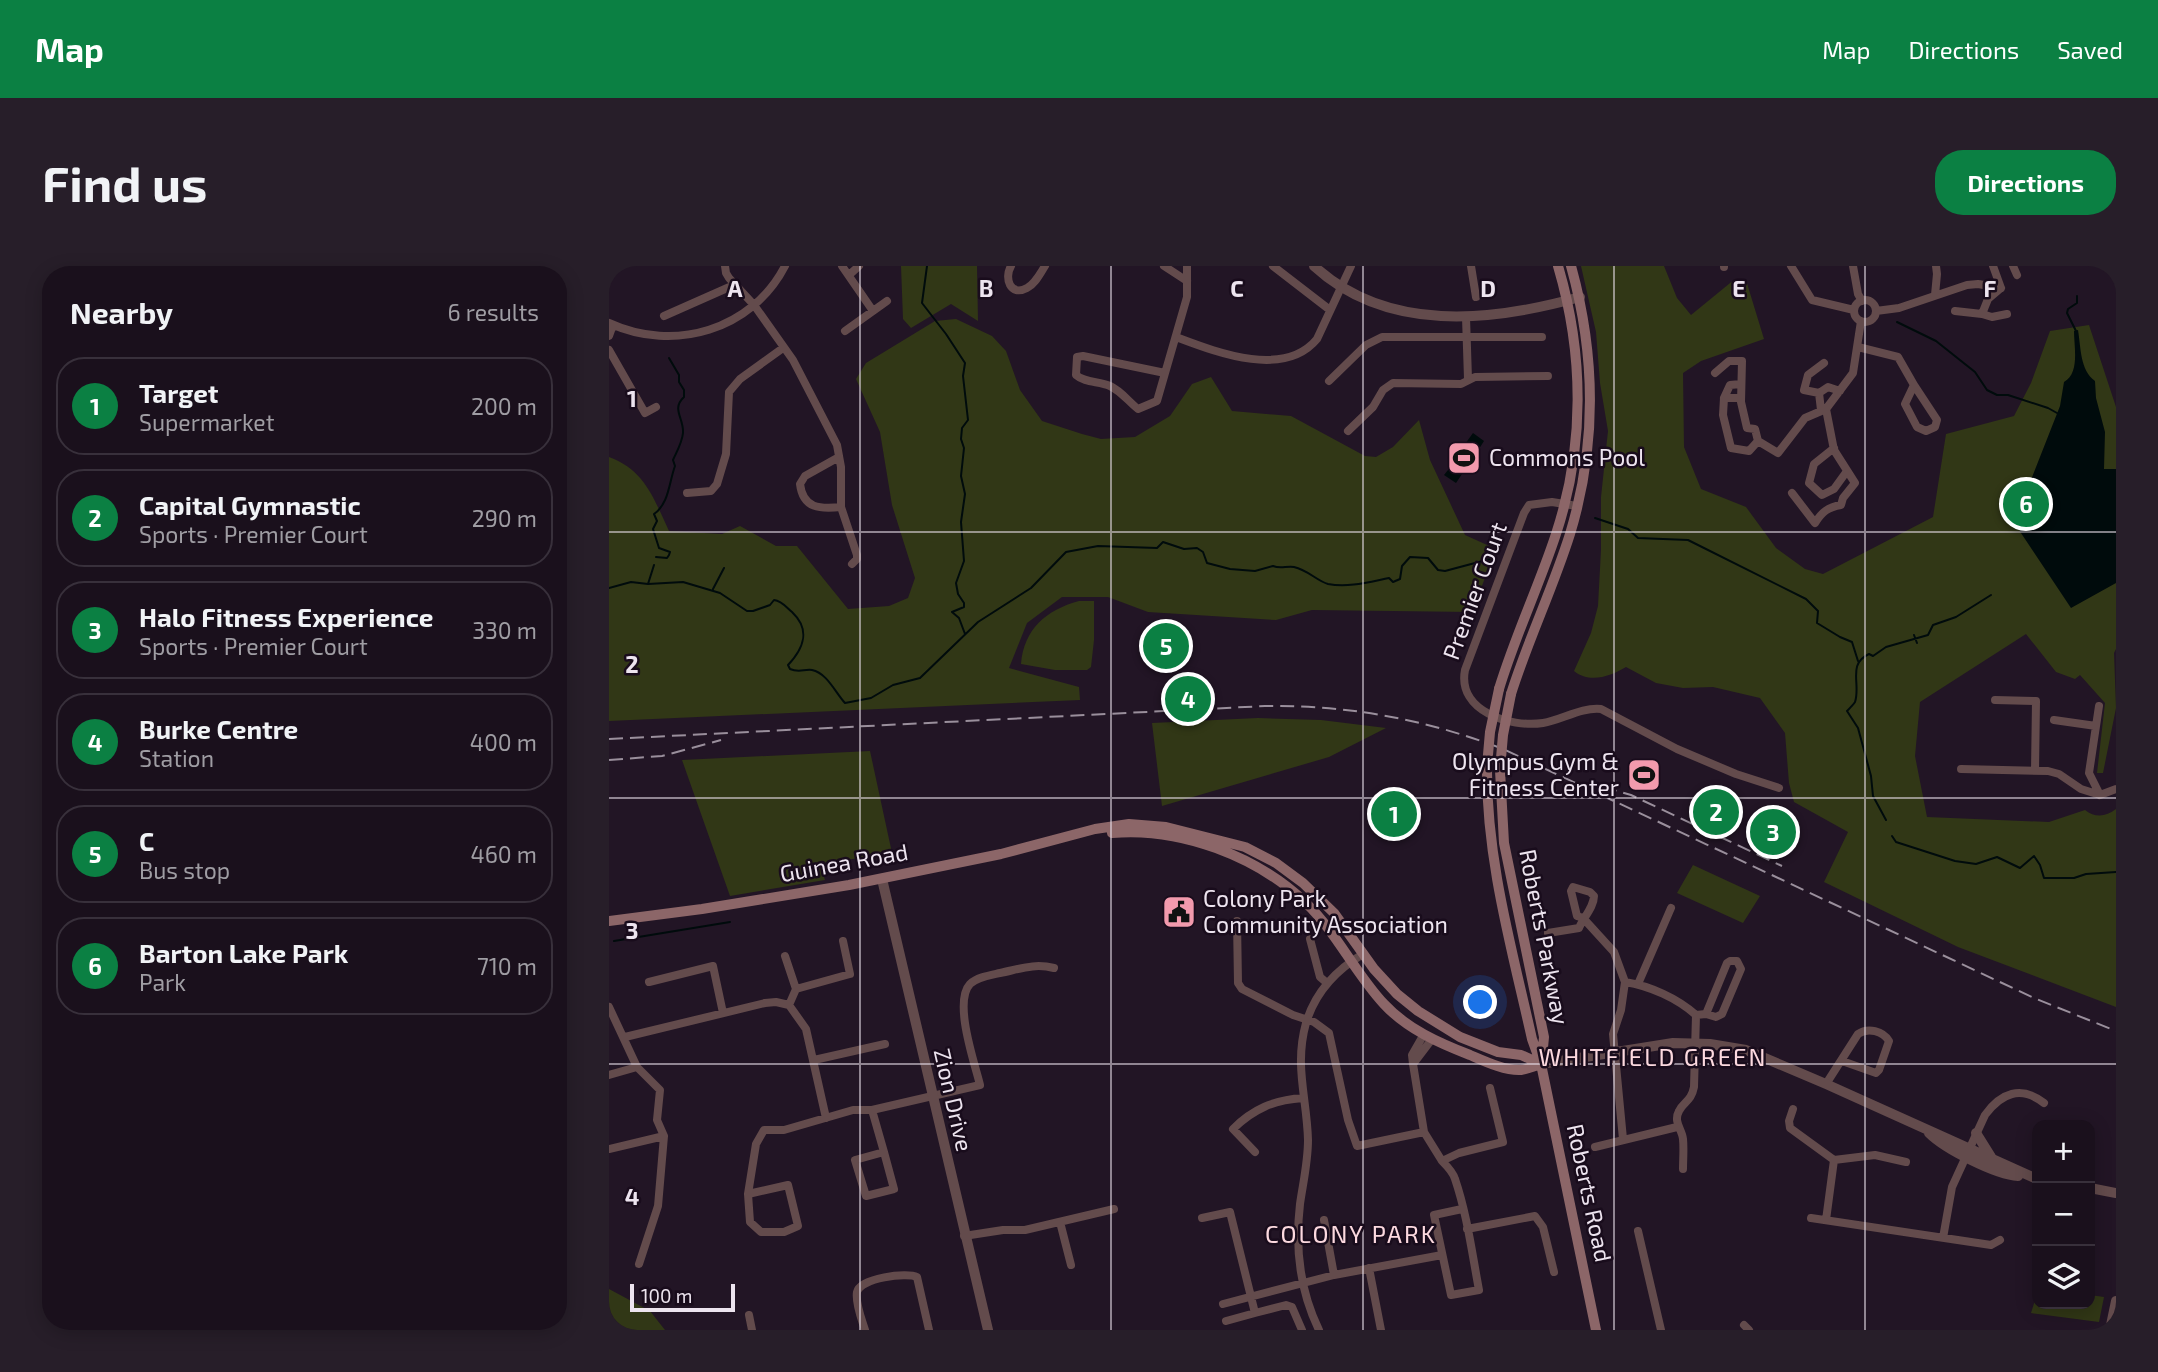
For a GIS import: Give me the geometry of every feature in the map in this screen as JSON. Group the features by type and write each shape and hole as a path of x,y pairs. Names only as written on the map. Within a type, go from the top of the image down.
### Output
{"main road":[{"name":"Roberts Parkway","path":"1541,1064 1532,1039 1494,864 1487,814 1487,766 1490,732 1499,689 1556,534 1575,449 1578,386 1574,338 1558,266"},
{"name":"Roberts Parkway","path":"1541,1064 1544,1037 1504,843 1500,771 1503,735 1511,694 1567,543 1587,461 1591,386 1589,348 1580,297 1571,266"},
{"name":"Guinea Road","path":"609,921 702,909 882,878 1001,854 1083,833 1096,835 1155,825 1227,842 1261,854 1289,872 1334,913 1358,957"},
{"path":"1358,957 1397,994 1437,1025 1498,1052 1521,1055 1541,1064"},
{"path":"1358,957 1384,1005 1428,1036 1479,1059 1510,1068 1520,1070 1541,1064"},
{"name":"Roberts Road","path":"1541,1064 1596,1330"}],"street":[{"path":"725,266 734,285 754,305 802,376 837,445 841,507 857,555 852,564"},
{"path":"609,336 611,324 646,335 689,335 725,324 754,305 770,290 785,266"},
{"path":"842,266 873,311"},
{"path":"849,275 859,266"},
{"path":"1011,266 1006,276 1010,286 1017,290 1028,288 1045,266"},
{"path":"1164,266 1187,281"},
{"path":"1165,373 1123,363 1077,357 1076,375 1081,379 1108,385 1138,409 1157,401 1187,297 1187,266"},
{"path":"1273,266 1330,310"},
{"path":"1314,266 1342,288 1394,309 1420,314 1466,317 1524,310 1580,297"},
{"path":"1176,337 1247,358 1281,358 1308,349 1317,339 1351,266"},
{"path":"1471,266 1476,297"},
{"path":"1791,266 1812,300 1854,310"},
{"path":"1853,266 1861,300"},
{"path":"1935,295 1936,266"},
{"path":"1993,266 2001,288"},
{"path":"1876,311 1899,308 1952,289 1978,284 2001,288"},
{"path":"664,316 734,285"},
{"path":"1982,314 1988,299 2001,288"},
{"path":"1861,300 1871,302 1876,311 1872,319 1861,321 1855,317 1854,310 1861,300"},
{"path":"845,331 887,301"},
{"path":"1955,311 1992,317 2007,314"},
{"path":"1466,317 1468,379"},
{"path":"1715,373 1729,362 1742,361 1741,398 1747,428 1755,429 1758,441 1778,453 1805,418 1823,409 1853,373 1861,321"},
{"path":"1329,381 1366,345 1382,337 1542,337"},
{"path":"1858,347 1898,357 1937,420 1935,427 1926,431 1917,427 1905,404 1914,385"},
{"path":"688,493 711,491 717,484 726,454 729,393 740,379 783,348"},
{"path":"609,350 645,413 656,407"},
{"path":"1824,363 1808,374 1804,390 1819,393 1828,387 1840,391"},
{"path":"1348,431 1373,407 1383,390 1393,383 1461,384 1475,377 1548,376"},
{"path":"1741,384 1730,385 1724,398 1723,415 1731,448 1749,451 1758,441"},
{"path":"1792,493 1815,523 1822,512 1841,505 1843,498 1855,484 1834,448 1819,393"},
{"path":"1724,398 1741,398"},
{"path":"1834,448 1814,464 1809,483 1822,495 1834,489 1847,471"},
{"path":"839,457 806,476 800,484 801,491 811,506 820,509 841,507"},
{"name":"Premier Court","path":"1577,506 1540,502 1529,505 1517,529 1465,670 1465,688 1472,701 1497,717 1528,724 1551,722 1590,709 1601,709 1677,749 1736,774 1779,788"},
{"path":"1995,699 2036,701 2035,771"},
{"path":"2099,706 2089,773 2100,795"},
{"path":"2054,720 2096,726"},
{"path":"1961,769 2059,774 2081,789 2100,795 2116,789"},
{"name":"Zion Drive","path":"882,878 988,1330"},
{"path":"1638,984 1671,908"},
{"path":"1548,933 1579,928 1583,918 1615,952 1625,982 1621,1010 1613,1034 1623,1139"},
{"path":"1237,921 1238,983 1242,989 1322,1026 1329,1033 1348,1120 1357,1146 1424,1132"},
{"path":"1310,939 1320,977 1328,983"},
{"path":"796,989 850,974 843,941"},
{"path":"785,956 796,989 789,1005"},
{"path":"1319,1330 1304,1284 1299,1253 1298,1227 1308,1140 1300,1058 1307,1020 1328,983 1340,969 1358,957"},
{"path":"1625,982 1638,984 1701,1014 1716,1017 1722,1014 1741,969 1737,961 1727,963 1701,1014 1695,1043 1692,1097 1679,1111 1677,1126 1683,1137 1683,1168"},
{"path":"748,1194 788,1185 798,1226 784,1232 761,1232 750,1222 748,1194 756,1144 764,1130 784,1130 853,1110 872,1110 980,1086 964,1019 963,997 970,984 985,976 1038,964 1054,968"},
{"path":"649,982 713,966 723,1013"},
{"path":"625,1037 765,1003 789,1005 806,1030 826,1118"},
{"path":"609,1007 637,1067 660,1090 657,1120 664,1136 658,1206 639,1264"},
{"path":"1826,1084 1863,1030 1869,1029 1886,1036 1889,1041 1876,1073 1842,1061"},
{"path":"1428,1036 1412,1055 1424,1132 1455,1177 1467,1229 1479,1290 1451,1295 1434,1215 1462,1209"},
{"path":"1541,1064 1650,1045 1695,1043 1746,1051 1925,1129 2013,1176 2032,1177"},
{"path":"814,1060 885,1044"},
{"path":"609,1075 637,1067"},
{"path":"1442,1161 1459,1153 1503,1142 1490,1088"},
{"path":"1943,1238 1952,1187 1976,1133 1992,1105 2002,1098 2026,1092 2044,1102"},
{"path":"1255,1153 1233,1129 1244,1118 1268,1104 1303,1098"},
{"path":"1793,1109 1790,1128 1834,1160 1875,1155 1906,1162"},
{"path":"872,1110 884,1152 894,1189 866,1196 855,1160 884,1152"},
{"path":"1595,1147 1677,1126"},
{"path":"1976,1133 1991,1157"},
{"path":"609,1149 664,1136"},
{"path":"1967,1153 1991,1157 2032,1177"},
{"path":"1826,1220 1834,1160"},
{"path":"2095,1189 2116,1193"},
{"path":"964,1236 1003,1230 1025,1230 1114,1209"},
{"path":"1202,1218 1230,1212 1255,1313"},
{"path":"1467,1229 1535,1216 1543,1227 1553,1272"},
{"path":"1811,1218 1991,1245 2000,1240"},
{"path":"1324,1220 1334,1275"},
{"path":"1060,1222 1071,1265"},
{"path":"1638,1231 1661,1330"},
{"path":"1223,1304 1334,1275 1442,1255"},
{"path":"1369,1268 1381,1330"},
{"path":"865,1330 856,1293 860,1286 909,1273 917,1277 929,1330"},
{"path":"2110,1330 2116,1301"},
{"path":"1226,1321 1286,1306 1292,1307 1302,1330"},
{"path":"749,1315 752,1330"}],"green space":[{"path":"901,266 977,266 978,321 951,304 911,328 903,319"},
{"path":"1581,266 1664,266 1677,298 1691,315 1735,279 1746,280 1764,339 1701,361 1683,373 1684,447 1701,489 1746,507 1776,548 1805,569 1823,574 1933,517 1946,434 2014,416 2031,383 2050,331 2089,325 2116,407 2116,708 2103,773 2097,773 2105,703 2080,675 2075,679 2056,672 2026,634 1920,702 1915,756 1927,817 2049,822 2085,810 2101,815 2116,809 2116,1007 1958,947 1824,882 1848,832 1794,802 1789,783 1785,733 1760,698 1713,687 1683,688 1656,683 1626,667 1607,676 1594,678 1574,671 1591,633 1598,606 1601,497 1608,431 1600,383 1596,332"},
{"path":"956,319 992,336 1006,351 1020,390 1042,421 1101,439 1135,437 1170,416 1192,384 1211,377 1232,411 1291,416 1365,456 1376,457 1393,447 1419,420 1430,460 1465,535 1496,549 1472,612 1312,610 1276,620 1148,612 1108,597 1062,597 1027,623 1009,668 1079,687 1080,700 609,721 609,457 640,478 653,497 669,531 722,534 740,526 776,546 797,546 848,609 889,606 908,598 915,578 892,505 880,432 856,379 866,363 935,321"},
{"path":"1079,601 1094,601 1091,667 1087,670 1055,670 1021,664 1027,641 1039,623 1056,610"},
{"path":"1258,718 1321,720 1386,728 1329,757 1162,806 1152,723"},
{"path":"870,751 892,853 820,864 825,880 730,896 682,760"},
{"path":"1693,865 1760,896 1743,923 1677,893"},
{"path":"609,1289 650,1311 665,1330 609,1330"},
{"path":"2095,1296 2104,1297 2099,1322 2031,1313 2032,1309 2095,1309"}],"shaded area":[{"path":"2078,330 2086,371 2095,381 2096,398 2105,432 2104,469 2116,469 2116,583 2071,608 2003,506 2007,493 2027,490 2060,406 2064,382 2069,378 2074,366 2074,331"},
{"name":"Commons Pool","path":"1473,433 1484,441 1477,452 1477,465 1468,465 1456,483 1444,475 1452,465 1452,451 1460,451"}],"waterway":[{"path":"927,266 922,303 965,363 963,376 968,420 962,428 961,439 964,448 961,476 965,494 961,522 964,561 956,583 964,607 952,612 959,618 965,634"},
{"path":"2076,331 2067,313 2068,309 2077,303 2077,296"},
{"path":"1897,322 1936,341 1975,372 1987,390 2057,413"},
{"path":"656,557 667,558 670,552 659,548 653,529 657,521 654,514 666,499 675,466 673,460 683,433 678,410 684,390 669,358"},
{"path":"1595,518 1628,529 1638,538 1688,540 1806,599 1818,611 1817,623 1852,642 1858,661"},
{"path":"609,588 631,582 683,582 720,593 747,611 770,605 774,600 784,604 798,619 803,632 801,646 788,665 790,669 817,672 845,703 871,698 893,685 920,678 978,622 1031,588 1066,552 1098,546 1157,548 1163,542 1184,549 1197,548 1203,552 1207,563 1230,569 1255,571 1273,566 1294,567 1324,583 1343,585 1389,578 1393,582 1400,579 1402,566 1410,557 1428,558 1438,570 1445,571 1490,559"},
{"path":"648,584 654,565"},
{"path":"713,589 724,568"},
{"path":"1886,820 1873,796 1871,776 1858,728 1847,711 1855,702 1858,663 1862,658 1869,654 1873,656 1886,647 1928,635 1933,625 1956,617 1991,595"},
{"path":"1914,635 1917,643"},
{"path":"1892,836 1896,842 1955,861 1976,864 1997,857 2020,868 2034,856 2044,878 2074,878 2086,874 2116,872"},
{"path":"614,941 730,922"}],"railway":[{"path":"609,739 1265,706 1326,708 1386,716 1445,729 1503,749 2034,998 2116,1031"},
{"path":"609,760 662,756 721,740"},
{"path":"1603,787 1631,795 1782,866"}],"place":[{"name":"Commons Pool","path":"1464,458"},
{"name":"Barton Lake Park","path":"2026,504"},
{"name":"C","path":"1166,646"},
{"name":"Burke Centre","path":"1188,699"},
{"name":"Olympus Gym & Fitness Center","path":"1644,775"},
{"name":"Capital Gymnastic","path":"1716,812"},
{"name":"Target","path":"1394,814"},
{"name":"Halo Fitness Experience","path":"1773,832"},
{"name":"Colony Park Community Association","path":"1179,912"}],"district":[{"name":"WHITFIELD GREEN","path":"1653,1058"},
{"name":"COLONY PARK","path":"1351,1235"}]}
